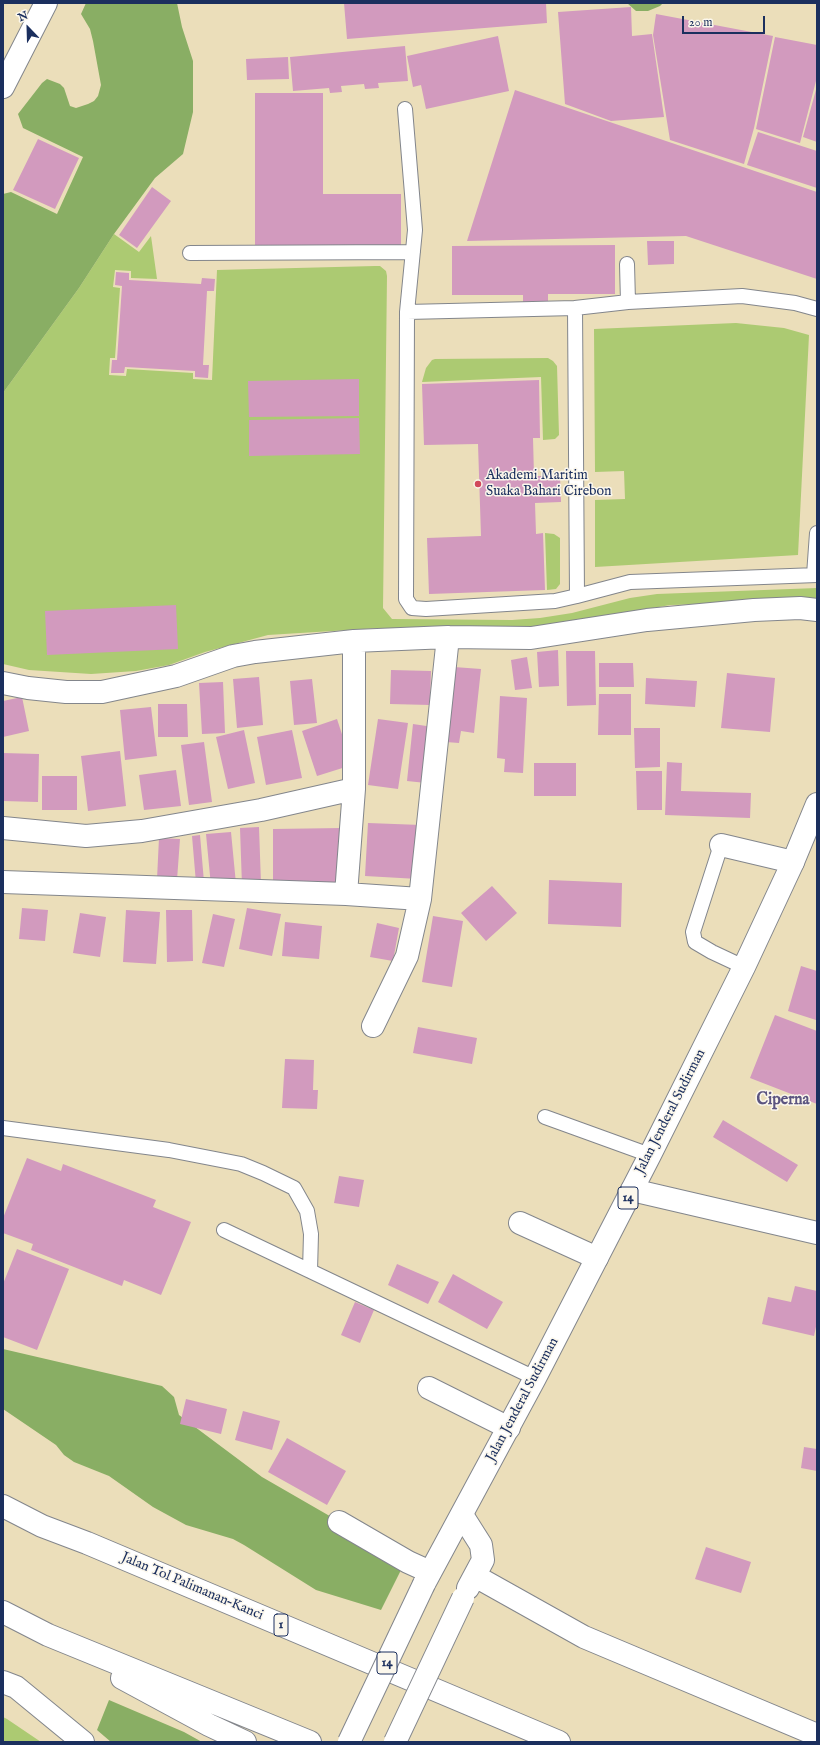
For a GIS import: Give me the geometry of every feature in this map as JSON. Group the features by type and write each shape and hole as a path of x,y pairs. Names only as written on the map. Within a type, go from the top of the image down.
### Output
{"main road":[{"path":"3,87 46,3"},
{"path":"3,683 28,688 66,692 102,692 176,676 233,656 255,652 354,641 448,638 531,638 647,620 754,610 800,608 817,610"},
{"path":"373,1026 407,956 420,899 448,638"},
{"path":"346,894 354,789 354,641"},
{"path":"3,828 86,836 142,831 261,810 354,789"},
{"name":"Jalan Jenderal Sudirman","path":"427,1578 509,1428 650,1155 744,966 793,862 817,804"},
{"path":"721,845 793,862"},
{"path":"3,882 346,894 420,899"},
{"path":"632,1190 817,1233"},
{"path":"520,1223 597,1258"},
{"path":"429,1388 509,1428"},
{"path":"3,1492 87,1543"},
{"name":"Jalan Tol Palimanan–Kanci","path":"3,1506 42,1526 87,1543 559,1742"},
{"path":"395,1742 463,1598 483,1560 481,1545 462,1515"},
{"path":"339,1522 408,1562 427,1578"},
{"path":"475,1576 584,1637 817,1735"},
{"name":"14","path":"349,1742 427,1578"},
{"path":"3,1612 48,1635 158,1698 245,1742"},
{"path":"48,1635 310,1742"},
{"path":"3,1682 16,1688 83,1742"}],"lane":[{"path":"405,109 415,230 407,312 405,588 406,599 412,608 426,609 555,601 630,582 816,575 817,533"},
{"path":"190,253 413,252"},
{"path":"628,264 628,302"},
{"path":"407,312 575,308 628,302 742,296 795,303 817,309"},
{"path":"575,308 577,596"},
{"path":"721,845 693,932 695,942 712,952 744,966"},
{"path":"545,1116 650,1155"},
{"path":"3,1128 169,1150 241,1164 263,1173 294,1188 307,1211 311,1234 310,1271"},
{"path":"224,1230 535,1378"}],"green space":[{"path":"86,3 177,3 182,27 193,61 193,112 183,154 155,178 114,234 79,288 3,393 3,194 11,192 57,214 83,157 23,128 18,114 42,83 47,79 60,84 64,88 70,106 76,108 94,101 98,96 101,85 93,41 90,29 81,14"},
{"path":"627,3 663,3 660,6 648,11 636,11"},
{"path":"114,234 139,252 151,236 157,279 131,278 131,271 115,270 113,287 120,288 115,358 110,358 109,375 126,376 127,369 193,373 193,379 212,380 217,270 380,266 386,271 383,608 392,619 512,620 540,618 572,613 630,598 657,594 817,588 817,601 670,605 571,623 517,630 381,628 268,635 205,652 169,665 136,671 91,674 29,670 3,664 3,393 79,288"},
{"path":"736,323 784,328 809,335 798,555 595,567 595,500 625,499 624,471 595,472 594,329"},
{"path":"548,358 557,366 559,435 555,439 543,440 541,377 422,382 426,368 432,360 435,359"},
{"path":"545,533 554,534 560,538 560,584 556,589 547,590"},
{"path":"3,1349 162,1386 174,1397 179,1415 262,1477 406,1560 381,1610 316,1590 233,1539 186,1525 153,1507 109,1476 74,1462 64,1455 56,1445 3,1409"},
{"path":"109,1700 184,1732 202,1742 111,1742 97,1730"},
{"path":"3,1717 7,1719 41,1742 3,1742"}],"building":[{"path":"344,3 546,3 547,23 347,39"},
{"path":"631,7 632,36 652,34 664,117 611,121 565,104 558,12"},
{"path":"656,14 773,36 754,128 744,164 670,140 653,35"},
{"path":"498,36 509,91 426,109 421,85 413,87 407,56"},
{"path":"775,37 817,45 817,77 800,143 756,129"},
{"path":"405,46 408,81 378,83 379,88 365,89 364,84 341,86 342,92 330,93 329,88 293,91 290,57"},
{"path":"288,57 289,79 247,80 246,59"},
{"path":"817,86 817,142 803,137"},
{"path":"515,90 817,192 817,279 686,236 467,241"},
{"path":"255,93 323,93 323,194 401,194 401,245 255,246"},
{"path":"758,132 817,151 817,188 747,165"},
{"path":"38,139 79,158 55,209 13,190"},
{"path":"152,187 171,201 137,248 119,235"},
{"path":"647,241 674,241 674,264 648,265"},
{"path":"615,245 615,294 548,294 548,303 523,304 523,295 452,295 452,246"},
{"path":"116,272 129,273 129,280 201,284 202,278 215,279 214,291 207,291 203,365 209,365 208,378 195,377 195,371 125,367 124,373 111,373 112,360 117,360 122,286 115,285"},
{"path":"359,379 359,416 249,417 248,381"},
{"path":"539,380 540,438 533,438 534,476 560,476 561,502 535,503 536,534 543,533 545,590 429,594 427,538 481,536 478,444 424,445 422,384"},
{"path":"359,418 360,454 249,456 249,420"},
{"path":"176,605 178,649 47,655 45,611"},
{"path":"558,650 559,686 539,687 537,652"},
{"path":"566,651 595,651 596,705 567,706"},
{"path":"527,657 532,688 515,690 511,660"},
{"path":"599,663 633,663 634,687 599,687"},
{"path":"454,667 481,669 474,733 461,731 459,743 446,742"},
{"path":"391,670 431,671 430,705 390,704"},
{"path":"727,673 775,678 770,732 721,728"},
{"path":"259,677 263,725 237,728 233,679"},
{"path":"646,678 697,681 695,707 645,704"},
{"path":"312,679 317,723 294,725 290,681"},
{"path":"223,682 225,733 202,734 199,683"},
{"path":"599,694 631,694 631,735 598,735"},
{"path":"500,696 527,698 523,773 504,772 505,759 497,758"},
{"path":"22,697 29,731 3,737 3,701"},
{"path":"158,704 187,704 188,737 158,737"},
{"path":"151,707 157,756 125,760 120,710"},
{"path":"337,719 352,765 317,776 302,731"},
{"path":"378,719 408,723 398,789 368,785"},
{"path":"413,724 433,727 426,783 407,781"},
{"path":"634,728 660,728 660,767 635,768"},
{"path":"244,730 255,783 228,789 216,737"},
{"path":"292,730 302,778 266,785 257,737"},
{"path":"204,742 212,802 189,805 181,745"},
{"path":"120,751 126,806 88,811 81,756"},
{"path":"3,753 39,754 38,802 3,801"},
{"path":"667,762 682,763 681,791 751,793 750,818 665,815"},
{"path":"534,763 576,763 576,796 534,796"},
{"path":"176,770 181,806 144,810 139,775"},
{"path":"636,771 662,771 662,810 637,810"},
{"path":"42,776 77,776 77,810 42,810"},
{"path":"368,823 421,825 418,879 365,876"},
{"path":"259,827 261,884 242,886 240,828"},
{"path":"342,828 342,883 273,883 273,829"},
{"path":"231,832 236,884 211,886 206,834"},
{"path":"200,835 204,882 196,883 192,836"},
{"path":"159,838 180,839 177,880 157,879"},
{"path":"549,880 622,883 621,927 548,924"},
{"path":"492,886 517,913 486,941 461,913"},
{"path":"22,908 48,910 45,941 19,939"},
{"path":"247,908 281,914 272,956 239,949"},
{"path":"126,910 160,912 156,964 123,962"},
{"path":"166,910 192,910 193,961 167,962"},
{"path":"80,913 106,917 100,957 73,953"},
{"path":"213,914 235,919 224,967 202,963"},
{"path":"433,916 463,921 452,987 422,982"},
{"path":"285,922 322,926 319,959 282,956"},
{"path":"377,923 399,928 393,961 370,957"},
{"path":"801,966 817,971 816,1020 788,1011"},
{"path":"775,1015 817,1031 817,1104 750,1078"},
{"path":"418,1027 477,1038 472,1064 413,1053"},
{"path":"285,1059 314,1060 313,1090 318,1090 317,1109 282,1108"},
{"path":"723,1120 798,1165 787,1182 713,1137"},
{"path":"27,1158 61,1171 63,1164 156,1200 153,1207 191,1222 161,1295 124,1280 122,1286 31,1250 33,1244 3,1233 3,1218"},
{"path":"339,1176 364,1180 359,1207 334,1203"},
{"path":"17,1249 69,1269 37,1350 3,1337 3,1284"},
{"path":"397,1264 439,1282 428,1304 388,1285"},
{"path":"453,1274 503,1302 487,1329 438,1302"},
{"path":"795,1286 817,1291 817,1322 814,1336 762,1324 768,1297 791,1302"},
{"path":"355,1302 374,1310 360,1343 341,1335"},
{"path":"186,1399 227,1409 221,1434 180,1424"},
{"path":"243,1411 280,1421 272,1450 235,1440"},
{"path":"287,1438 346,1471 327,1505 268,1472"},
{"path":"804,1447 817,1449 817,1471 801,1468"},
{"path":"706,1547 751,1562 741,1593 695,1579"}],"place":[{"name":"Akademi Maritim Suaka Bahari Cirebon","path":"478,484"}],"district":[{"name":"Ciperna","path":"783,1101"}]}
